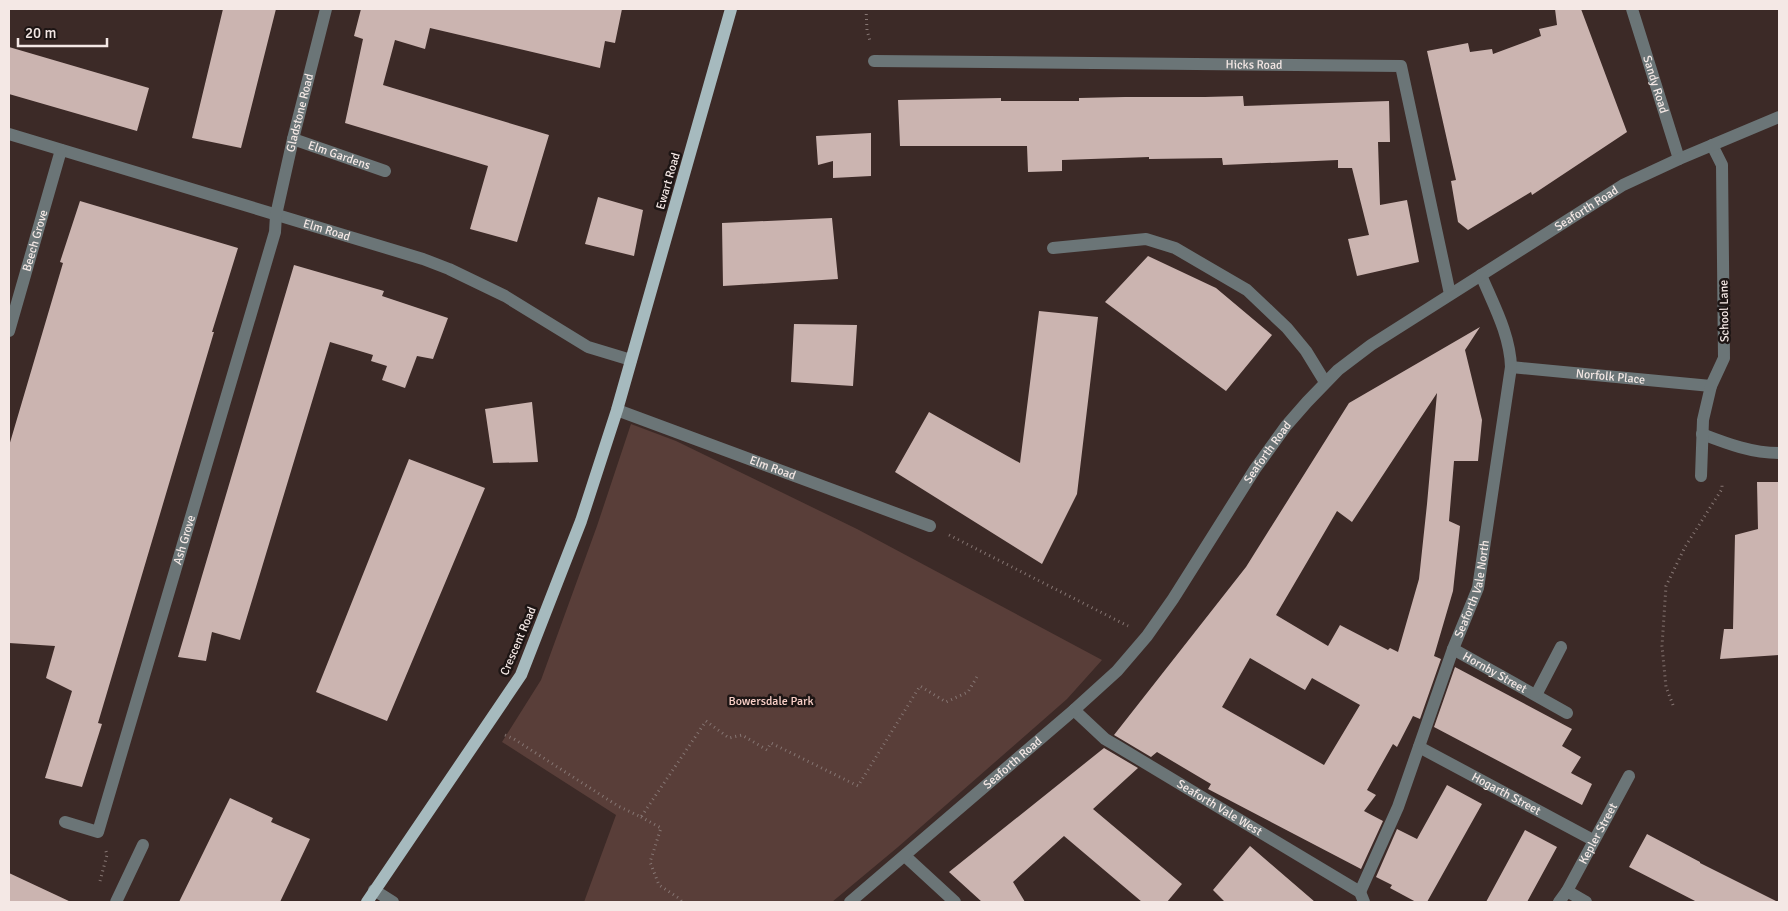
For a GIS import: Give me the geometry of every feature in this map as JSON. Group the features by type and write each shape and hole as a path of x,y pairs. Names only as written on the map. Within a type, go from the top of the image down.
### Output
{"main road":[{"name":"Ewart Road","path":"632,360 731,9"},
{"name":"Crescent Road","path":"367,902 521,674 581,521 632,360"}],"street":[{"name":"Gladstone Road","path":"276,215 326,9"},
{"name":"Sandy Road","path":"1632,9 1679,159"},
{"name":"Hicks Road","path":"874,61 1401,66 1450,294"},
{"name":"Seaforth Road","path":"850,902 1117,671 1147,636 1173,599 1255,468 1286,426 1338,370 1480,274 1622,185 1779,117"},
{"name":"Elm Road","path":"9,134 423,259 450,270 521,305 588,347 632,360"},
{"name":"Elm Gardens","path":"293,139 385,171"},
{"name":"School Lane","path":"1701,476 1702,420 1711,386 1724,358 1722,165 1712,145"},
{"name":"Beech Grove","path":"9,331 61,150"},
{"name":"Ash Grove","path":"98,832 275,232 276,215"},
{"path":"1052,248 1146,238 1175,248 1247,290 1287,328 1306,351 1325,382"},
{"name":"Seaforth Vale North","path":"1362,897 1398,807 1453,649 1478,588 1511,367 1510,350 1505,332 1480,274"},
{"name":"Norfolk Place","path":"1511,367 1711,386"},
{"name":"Elm Road","path":"617,410 930,526"},
{"path":"1702,434 1738,447 1765,453 1779,453"},
{"name":"Hornby Street","path":"1536,695 1561,647"},
{"name":"Hornby Street","path":"1453,649 1567,713"},
{"name":"Seaforth Vale West","path":"1074,710 1105,739 1362,897"},
{"name":"Hogarth Street","path":"1419,747 1593,840"},
{"name":"Kepler Street","path":"1559,902 1567,891 1629,776"},
{"path":"65,822 98,832"},
{"path":"116,902 143,845"},
{"path":"905,856 955,902"},
{"path":"374,890 393,902"},
{"path":"1567,891 1586,902"}],"path":[{"path":"866,9 867,30 874,61"},
{"path":"1673,705 1666,687 1662,646 1666,586 1685,547 1722,490 1723,480"},
{"path":"930,526 1147,636"},
{"path":"641,816 706,721 729,738 742,735 767,750 771,743 858,786 920,686 946,702 968,692 978,675"},
{"path":"486,727 514,739 618,806 641,816 661,828 650,862 659,885 682,902"},
{"path":"98,832 107,855 99,883"}],"green space":[{"name":"Bowersdale Park","path":"631,424 676,441 857,529 1102,660 1067,699 898,847 832,902 584,902 616,815 502,742 541,680 597,526"}],"building":[{"path":"223,9 276,9 241,148 192,138"},
{"path":"361,9 622,9 615,43 605,41 600,68 430,28 425,49 395,40 383,85 549,135 517,242 470,229 488,166 345,123 363,39 354,36"},
{"path":"1555,9 1581,9 1627,132 1532,195 1531,192 1468,230 1458,222 1451,181 1456,180 1427,51 1468,43 1470,52 1492,49 1493,54 1541,36 1539,29 1557,25"},
{"path":"9,47 149,88 137,131 9,94"},
{"path":"1243,96 1244,106 1389,101 1390,142 1378,142 1380,205 1407,200 1419,262 1357,276 1348,239 1369,235 1352,168 1338,168 1338,160 1223,165 1222,158 1149,159 1149,157 1062,160 1062,171 1028,172 1027,146 900,146 898,100 1001,98 1001,101 1079,101 1079,98"},
{"path":"871,133 871,176 833,178 833,161 818,165 816,136"},
{"path":"598,197 643,210 634,256 585,244"},
{"path":"80,201 238,248 98,723 102,724 82,787 45,778 72,691 46,678 55,646 9,643 9,446 63,263 60,262"},
{"path":"832,218 838,279 723,286 722,223"},
{"path":"1148,256 1216,288 1272,335 1226,391 1105,302"},
{"path":"294,265 384,291 382,296 448,318 433,359 417,356 405,388 382,380 387,366 371,361 373,355 330,342 240,640 212,632 206,661 178,657"},
{"path":"1039,311 1098,317 1077,494 1042,564 895,472 929,412 1020,463"},
{"path":"794,324 857,325 853,386 791,382"},
{"path":"1480,327 1465,350 1482,420 1478,461 1454,461 1449,521 1460,526 1453,591 1434,656 1441,659 1420,719 1413,716 1397,747 1393,744 1367,790 1376,795 1364,811 1383,821 1361,869 1208,789 1211,784 1157,752 1151,757 1114,735 1246,567 1349,403","holes":["1437,393 1419,579 1398,652 1390,648 1388,650 1340,625 1328,646 1276,615 1337,511 1352,522","1250,658 1305,690 1312,678 1360,705 1324,765 1222,707"]},
{"path":"532,402 538,462 493,463 485,409"},
{"path":"409,459 485,488 387,721 316,692"},
{"path":"1757,482 1779,482 1779,655 1720,659 1724,629 1733,629 1735,535 1758,529"},
{"path":"1455,667 1572,729 1562,746 1581,757 1571,773 1592,784 1582,805 1434,727"},
{"path":"1104,748 1138,768 1093,809 1182,884 1167,902 1142,902 1064,836 1013,882 1025,902 982,902 949,872"},
{"path":"1447,785 1482,804 1427,902 1416,902 1390,888 1392,885 1376,877 1397,829 1417,839"},
{"path":"230,798 273,818 271,822 310,839 280,902 179,902"},
{"path":"1525,830 1557,847 1527,902 1486,902"},
{"path":"1647,834 1778,902 1697,902 1629,867"},
{"path":"1250,846 1315,902 1225,902 1213,890"},
{"path":"9,873 71,902 9,902"}]}
